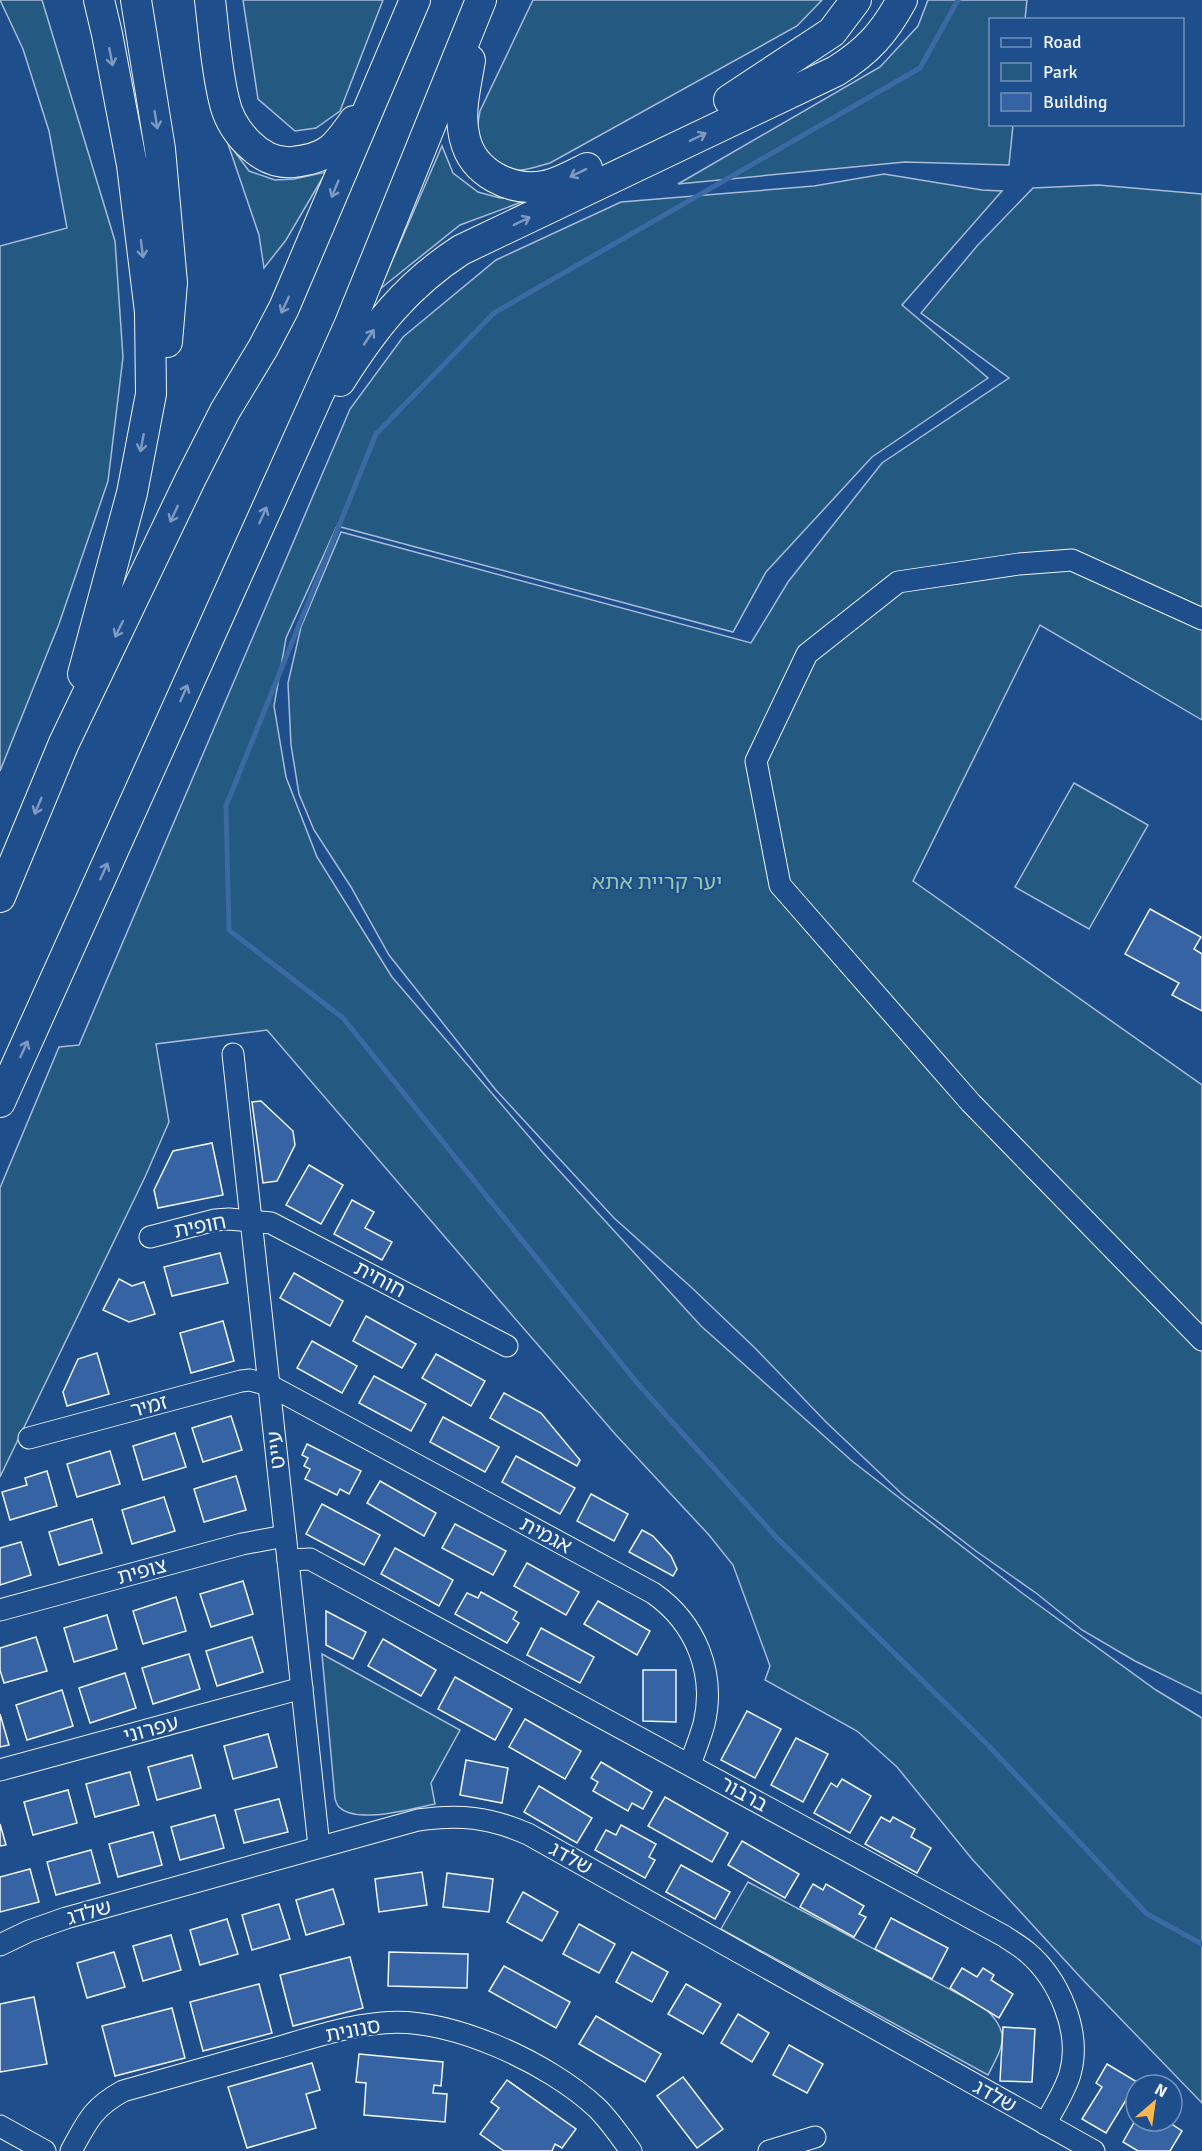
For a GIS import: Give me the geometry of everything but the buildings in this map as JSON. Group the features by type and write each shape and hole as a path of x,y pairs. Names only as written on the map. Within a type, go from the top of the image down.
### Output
{"highway":[{"path":"99,0 133,176 150,312 151,394"},
{"path":"64,743 132,493 151,394 167,348 172,283 160,149 136,0"},
{"path":"210,0 224,101 234,126 257,152 270,158 288,162 320,156 338,145 364,106 393,54"},
{"path":"227,0 236,101 241,124 257,152"},
{"path":"0,897 64,743 191,478 225,411 263,348 309,251 415,0"},
{"path":"482,0 462,105 465,140 470,153 488,174 514,186 529,188 546,186 562,180 815,59 849,39 873,14 880,0"},
{"path":"0,1102 349,326 482,0"},
{"path":"729,100 832,32 856,0"},
{"path":"282,475 376,328 411,288 438,265 461,250 836,71 867,49 890,22 902,0"}],"street":[{"path":"1202,619 1072,560 1019,564 898,582 807,654 756,761 780,885 971,1103 1202,1340"},
{"name":"עייט","path":"232,1054 319,1846"},
{"name":"חופית","path":"150,1237 215,1220 250,1220"},
{"name":"חוחית","path":"250,1220 271,1223 280,1227 507,1346"},
{"name":"זמיר","path":"29,1438 241,1381 250,1380 269,1384"},
{"name":"אגמית","path":"269,1384 670,1604 684,1621 697,1643 708,1684 704,1725 690,1764"},
{"name":"צופית","path":"0,1610 242,1544 285,1536"},
{"name":"ברבור","path":"288,1560 310,1559 690,1764 993,1930 1027,1951 1042,1968 1057,1992 1065,2010 1071,2035 1073,2057 1070,2074 1045,2124"},
{"name":"עפרוני","path":"0,1770 302,1688"},
{"name":"שלדג","path":"0,1945 29,1931 66,1918 418,1820 443,1816 487,1820 528,1834 1094,2151"},
{"name":"סנונית","path":"71,2151 97,2109 105,2101 123,2091 345,2028 384,2022 421,2024 466,2035 540,2067 597,2108 630,2151"},
{"path":"0,2126 45,2151"},
{"path":"769,2151 815,2137"}],"green space":[{"path":"0,0 42,0 115,241 123,357 108,481 59,624 0,771 0,246 67,228 49,131 23,49"},
{"path":"243,0 383,0 340,111 316,128 295,131 258,99"},
{"path":"533,0 822,0 797,26 550,163 521,170 507,170 491,160 476,134 480,111"},
{"path":"928,0 1027,0 1025,18 989,18 989,126 1013,126 1009,165 905,162 678,184 880,67 918,26"},
{"path":"227,141 249,171 275,180 294,179 326,172 286,240 264,268 259,235"},
{"path":"442,146 453,173 478,192 500,198 530,199 460,225 380,289"},
{"path":"884,174 982,190 1002,191 902,305 988,378 872,457 766,572 733,632 337,526 286,638 274,706 286,777 317,857 392,977 544,1154 701,1326 852,1461 1022,1593 1156,1690 1202,1718 1202,2103 1184,2084 1184,2073 1173,2073 1083,1980 972,1859 897,1767 857,1731 765,1680 770,1666 733,1565 709,1535 616,1435 267,1030 156,1044 169,1122 145,1177 0,1477 0,1188 59,1047 79,1045 350,409 403,337 496,260 621,202 814,186"},
{"name":"יער קריית אתא","path":"1098,185 1202,194 1202,720 1040,625 913,881 1202,1085 1202,1694 1135,1661 1082,1630 1036,1593 903,1495 826,1422 756,1349 614,1218 495,1089 389,955 351,887 314,830 299,794 291,745 288,683 301,627 341,532 751,643 788,582 882,463 1009,378 921,313 977,246 1033,188"},
{"path":"1074,783 1148,825 1089,929 1015,887"},
{"path":"322,1654 460,1730 431,1783 435,1804 371,1815 347,1812 338,1806 335,1799"},
{"path":"748,1882 985,2008 999,2025 1002,2033 998,2056 988,2075 721,1929"}],"waterway":[{"path":"958,0 920,68 494,313 376,434 226,806 229,930 343,1018 638,1384 776,1537 987,1744 1147,1914 1202,1944"}]}
